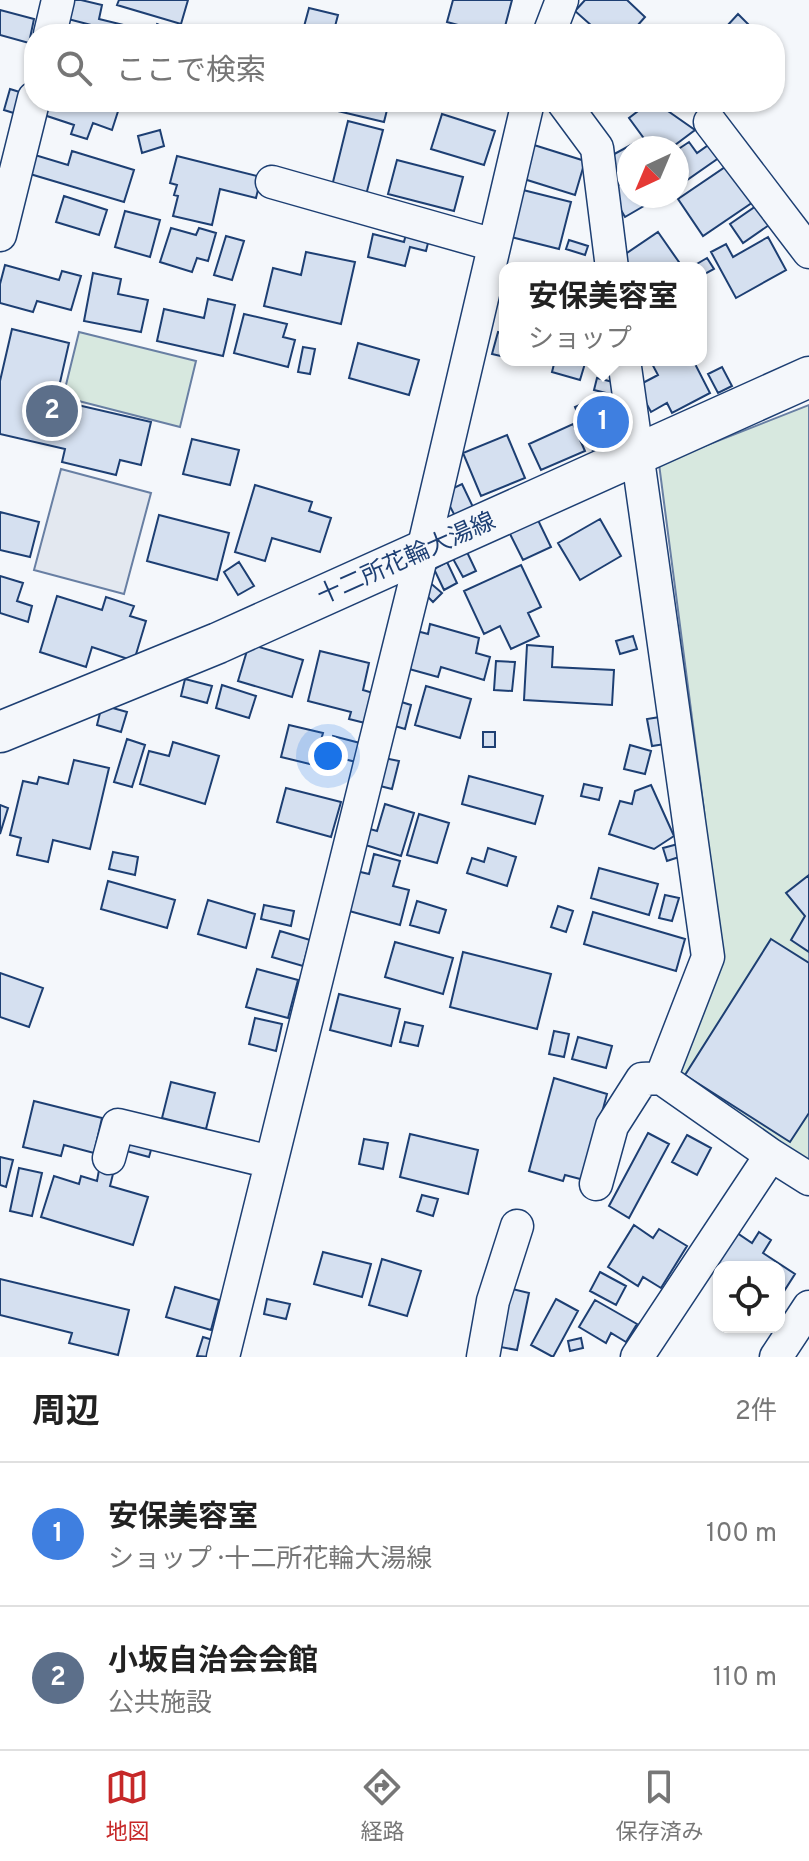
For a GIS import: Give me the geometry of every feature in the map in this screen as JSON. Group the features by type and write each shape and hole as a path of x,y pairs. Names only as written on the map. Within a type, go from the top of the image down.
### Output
{"main road":[{"name":"十二所花輪大湯線","path":"0,732 218,643 809,377"}],"street":[{"path":"52,24 58,0"},
{"path":"553,24 562,0"},
{"path":"0,235 31,112"},
{"path":"223,1357 423,550 526,112"},
{"path":"570,112 597,148 611,262"},
{"path":"710,122 809,252"},
{"path":"272,182 494,245"},
{"path":"625,366 708,957 661,1078"},
{"path":"596,1184 612,1126 642,1079 661,1078 809,1179"},
{"path":"109,1158 118,1125 271,1162"},
{"path":"637,1357 771,1155"},
{"path":"483,1357 493,1301 517,1226"},
{"path":"776,1357 809,1307"}],"shaded area":[{"path":"79,332 196,361 180,427 63,397"},
{"path":"809,405 809,1167 673,1079 716,968 704,810 659,464"},
{"path":"61,469 151,493 124,594 34,570"}],"building":[{"path":"72,0 81,0 102,5 99,19 119,24 87,24 68,19"},
{"path":"119,0 188,0 181,24 117,5"},
{"path":"453,0 512,0 506,24 447,22"},
{"path":"585,0 627,0 645,17 639,24 590,24 575,11"},
{"path":"309,8 338,15 336,24 305,24"},
{"path":"0,10 34,19 33,24 24,24 24,42 0,35"},
{"path":"738,14 748,24 729,24"},
{"path":"10,89 24,93 20,115 4,110"},
{"path":"118,112 112,130 93,123 87,139 71,134 74,125 41,114"},
{"path":"342,112 386,112 384,122"},
{"path":"637,112 669,112 695,130 687,136 642,136 629,118"},
{"path":"442,114 495,131 484,165 431,149"},
{"path":"348,121 383,130 366,195 332,186"},
{"path":"160,130 164,146 142,153 138,136"},
{"path":"714,141 723,155 689,179 689,142 697,153"},
{"path":"534,145 585,161 575,195 524,179"},
{"path":"72,151 134,170 124,202 30,174 35,155 68,165"},
{"path":"617,153 617,175 607,158"},
{"path":"177,156 261,177 256,198 220,189 212,225 173,216 177,185 170,183"},
{"path":"397,160 463,177 454,211 388,194"},
{"path":"734,161 759,198 703,236 684,208 689,208 689,192"},
{"path":"617,186 617,203 610,191"},
{"path":"523,190 571,202 559,249 511,237"},
{"path":"64,196 107,210 99,235 56,222"},
{"path":"759,204 772,223 743,243 730,224"},
{"path":"620,208 640,208 625,217"},
{"path":"125,211 160,220 150,257 115,247"},
{"path":"171,228 196,235 199,228 216,233 208,261 197,258 192,272 160,262"},
{"path":"407,230 430,235 426,251 410,247 405,266 368,257 373,234 404,242"},
{"path":"658,232 679,262 620,262 618,259"},
{"path":"226,236 244,241 232,280 214,275"},
{"path":"768,237 786,270 736,298 711,252 726,244 733,257"},
{"path":"569,240 588,246 585,255 566,249"},
{"path":"306,252 355,262 341,324 264,306 273,268 301,275"},
{"path":"707,258 714,269 707,273 707,262 700,262"},
{"path":"5,265 59,280 62,271 81,276 71,310 37,301 33,312 0,303 0,284"},
{"path":"93,273 121,279 118,294 148,300 141,332 84,321"},
{"path":"208,299 235,305 223,356 157,341 164,309 204,318"},
{"path":"244,314 287,324 283,337 295,340 288,367 234,353"},
{"path":"12,329 69,343 56,400 151,422 141,465 120,460 116,475 62,462 65,449 0,434 0,381"},
{"path":"498,332 499,332 499,356 492,354"},
{"path":"358,343 419,360 409,395 349,378"},
{"path":"303,347 315,349 310,374 298,372"},
{"path":"554,366 584,366 580,380 552,372"},
{"path":"653,366 696,366 710,393 672,413 667,403 651,412 637,386 658,375"},
{"path":"722,367 732,386 718,393 708,374"},
{"path":"597,378 617,383 614,395 594,390"},
{"path":"597,397 601,408 617,402 631,435 593,451 575,407"},
{"path":"573,424 585,451 541,470 529,444"},
{"path":"507,435 525,478 481,496 463,453"},
{"path":"192,439 239,450 230,485 183,474"},
{"path":"462,484 473,507 455,516 443,493"},
{"path":"255,485 312,502 309,511 331,518 320,552 272,538 265,561 235,552"},
{"path":"0,512 39,522 30,557 0,550"},
{"path":"159,515 229,533 217,580 147,561"},
{"path":"536,516 551,547 523,560 508,530"},
{"path":"600,519 621,556 580,580 558,543"},
{"path":"466,550 476,571 463,577 452,557"},
{"path":"239,562 254,586 238,595 224,572"},
{"path":"447,562 457,583 444,590 434,569"},
{"path":"521,565 541,607 528,613 539,636 511,649 500,626 484,634 464,591"},
{"path":"0,576 23,583 17,601 32,606 28,622 0,613"},
{"path":"428,581 442,593 433,602 420,589"},
{"path":"57,596 102,610 106,597 134,606 130,616 146,621 134,661 92,647 86,667 40,652"},
{"path":"430,624 479,638 476,653 490,657 484,680 441,667 438,677 402,667 413,630 428,634"},
{"path":"633,636 637,649 620,654 616,641"},
{"path":"249,644 303,660 292,697 238,681"},
{"path":"527,645 553,647 552,667 614,670 612,705 524,700"},
{"path":"320,651 369,663 363,690 373,693 365,723 349,719 351,712 308,701"},
{"path":"496,661 515,662 512,691 494,690"},
{"path":"185,679 212,686 207,703 181,696"},
{"path":"222,685 256,696 249,718 216,708"},
{"path":"426,686 471,699 460,738 415,725"},
{"path":"395,700 411,705 405,729 388,724"},
{"path":"102,705 127,712 121,732 97,725"},
{"path":"660,717 665,744 652,746 647,719"},
{"path":"289,725 323,733 314,765 281,757"},
{"path":"483,732 495,732 495,747 483,747"},
{"path":"333,736 360,743 356,762 328,755"},
{"path":"127,739 145,745 132,787 114,782"},
{"path":"173,742 219,756 205,804 140,784 149,751 169,756"},
{"path":"630,745 651,751 645,774 624,769"},
{"path":"384,758 399,761 392,789 376,785"},
{"path":"74,760 109,768 90,849 53,840 48,862 17,855 21,838 10,835 23,781 37,784 39,777 68,784"},
{"path":"469,776 543,796 535,824 462,804"},
{"path":"584,784 602,788 599,800 581,796"},
{"path":"651,785 674,836 654,849 609,834 620,801 632,804 635,791"},
{"path":"286,788 341,802 331,837 277,822"},
{"path":"385,804 414,813 401,856 359,843 363,827 377,831"},
{"path":"0,805 8,808 0,834"},
{"path":"419,814 449,823 437,863 407,855"},
{"path":"678,844 682,856 667,861 663,848"},
{"path":"488,848 516,857 507,886 467,873 472,858 484,862"},
{"path":"113,852 138,857 135,875 109,869"},
{"path":"374,854 400,861 393,886 409,890 400,925 342,909 352,870 369,874"},
{"path":"599,868 658,884 649,915 591,898"},
{"path":"809,875 809,952 791,940 805,916 786,893"},
{"path":"108,881 175,900 167,928 101,909"},
{"path":"665,895 679,898 672,921 659,918"},
{"path":"208,900 255,914 246,948 198,934"},
{"path":"417,901 446,910 439,933 410,925"},
{"path":"264,905 294,911 291,926 261,919"},
{"path":"558,906 573,911 566,932 551,927"},
{"path":"593,912 685,939 676,971 584,944"},
{"path":"280,931 310,940 303,966 272,957"},
{"path":"771,939 809,963 809,1113 790,1142 685,1075"},
{"path":"395,942 453,958 443,994 385,977"},
{"path":"463,952 551,974 537,1029 450,1007"},
{"path":"257,969 298,980 288,1018 246,1007"},
{"path":"0,973 43,988 29,1027 0,1017"},
{"path":"339,994 400,1009 391,1046 330,1030"},
{"path":"255,1018 282,1024 276,1051 249,1044"},
{"path":"405,1022 423,1026 418,1046 400,1042"},
{"path":"554,1031 569,1034 564,1057 549,1054"},
{"path":"578,1037 612,1046 606,1068 572,1059"},
{"path":"554,1078 607,1094 584,1180 565,1175 563,1181 529,1171"},
{"path":"171,1082 215,1093 206,1129 162,1118"},
{"path":"34,1101 102,1118 94,1153 64,1145 61,1156 23,1147"},
{"path":"648,1133 669,1144 629,1218 609,1206"},
{"path":"410,1134 478,1150 468,1194 400,1177"},
{"path":"687,1135 711,1148 697,1175 672,1162"},
{"path":"127,1136 153,1143 149,1157 123,1150"},
{"path":"364,1139 388,1143 383,1169 359,1164"},
{"path":"0,1157 13,1160 6,1187 0,1185"},
{"path":"19,1168 42,1173 32,1216 10,1211"},
{"path":"99,1170 113,1174 110,1186 148,1197 133,1245 41,1217 54,1176 79,1184 81,1176 97,1181"},
{"path":"422,1195 438,1199 433,1216 417,1211"},
{"path":"634,1225 653,1238 659,1229 687,1246 661,1288 643,1277 638,1286 608,1267"},
{"path":"759,1232 771,1240 763,1253 775,1261 719,1261 737,1233 752,1243"},
{"path":"323,1252 371,1264 362,1297 314,1284"},
{"path":"382,1259 421,1271 407,1316 369,1305"},
{"path":"785,1267 795,1274 785,1290"},
{"path":"600,1272 626,1286 616,1305 590,1291"},
{"path":"0,1279 129,1310 118,1355 69,1343 72,1333 0,1315"},
{"path":"175,1287 219,1300 211,1330 166,1317"},
{"path":"508,1288 529,1293 517,1350 495,1346"},
{"path":"267,1299 290,1304 286,1319 264,1314"},
{"path":"556,1299 578,1311 553,1357 531,1345"},
{"path":"595,1300 637,1324 626,1342 611,1333 606,1343 579,1327"},
{"path":"203,1337 216,1341 211,1357 197,1356"},
{"path":"581,1338 583,1348 570,1351 568,1341"}],"place":[{"name":"小坂自治会会館","path":"52,411"},
{"name":"安保美容室","path":"603,422"}]}
